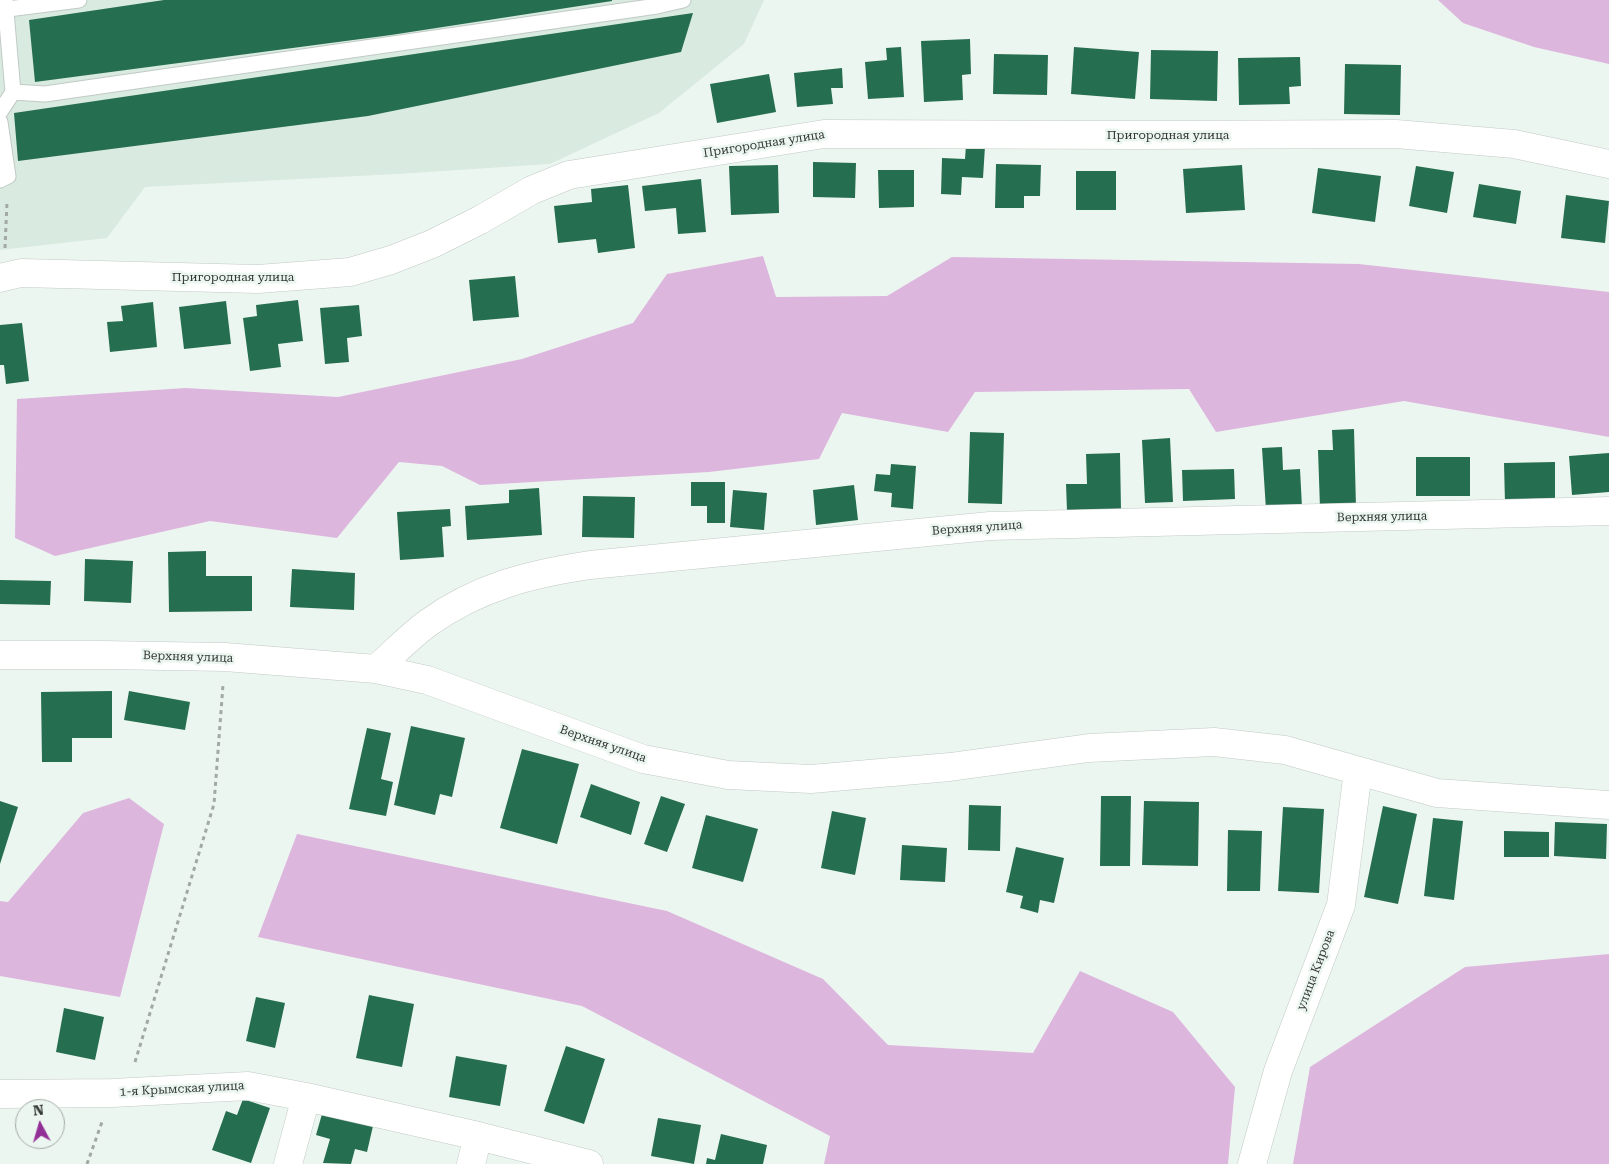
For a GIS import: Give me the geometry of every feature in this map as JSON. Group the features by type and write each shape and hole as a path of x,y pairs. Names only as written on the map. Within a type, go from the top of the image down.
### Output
{"street":[{"name":"Пригородная улица","path":"2,277 21,273 258,279 350,272 391,260 432,244 480,220 532,190 569,175 824,134 1396,134 1514,144 1609,164"},
{"name":"Верхняя улица","path":"376,669 427,623 462,602 499,585 546,571 590,565 990,526 1609,512"},
{"name":"Верхняя улица","path":"0,655 225,657 376,669 427,680 643,759 728,775 811,779 950,768 1089,748 1214,742 1285,750 1437,793 1609,805"},
{"name":"улица Кирова","path":"1252,1164 1278,1071 1341,905 1358,772"},
{"name":"1-я Крымская улица","path":"0,1094 119,1092 248,1086 306,1097 478,1136 590,1164"},
{"path":"288,1164 306,1097"},
{"path":"471,1164 478,1136"}],"lane":[{"path":"0,112 13,92 4,6 78,0"},
{"path":"13,92 45,94 461,35 657,6 683,0"},
{"path":"0,122 4,178"}],"path":[{"path":"2,277 4,178"},
{"path":"87,1164 119,1092 214,804 225,657"}],"shaded area":[{"path":"0,0 764,0 744,44 659,113 550,164 145,187 107,238 0,250"},
{"path":"1438,0 1609,0 1609,64 1534,47 1463,23"},
{"path":"763,256 776,297 887,296 952,257 1359,264 1609,292 1609,437 1404,401 1216,432 1189,389 975,392 948,432 842,413 819,459 709,472 480,485 442,466 399,462 337,538 210,521 55,556 15,538 17,399 186,388 338,397 522,359 633,323 667,274"},
{"path":"129,798 164,824 120,997 0,976 0,901 8,902 83,813"},
{"path":"297,834 667,911 823,979 888,1045 1033,1053 1080,971 1173,1012 1235,1087 1228,1164 824,1164 830,1136 582,1006 258,937"},
{"path":"1609,954 1609,1164 1293,1164 1310,1067 1465,967"}],"building":[{"path":"164,0 612,1 391,35 35,82 29,20"},
{"path":"693,13 681,52 368,116 18,161 14,113"},
{"path":"970,39 971,74 962,75 963,100 924,102 921,41"},
{"path":"901,47 904,97 868,99 865,62 887,60 886,48"},
{"path":"1074,47 1139,52 1135,99 1071,94"},
{"path":"1151,50 1218,51 1217,101 1150,99"},
{"path":"994,54 1048,55 1047,95 993,94"},
{"path":"1300,57 1301,86 1289,87 1290,104 1239,105 1238,58"},
{"path":"1345,64 1401,65 1400,115 1344,114"},
{"path":"842,68 843,88 831,88 833,104 797,107 794,73"},
{"path":"769,74 776,112 717,123 710,84"},
{"path":"966,145 985,146 983,178 962,177 961,195 941,194 942,158 965,159"},
{"path":"813,162 856,163 855,198 813,197"},
{"path":"996,164 1041,165 1040,196 1024,196 1024,208 995,208"},
{"path":"778,165 779,213 731,215 729,166"},
{"path":"1242,165 1245,210 1186,213 1183,169"},
{"path":"1416,166 1454,172 1447,213 1409,206"},
{"path":"1318,168 1381,176 1375,222 1312,213"},
{"path":"878,170 914,170 914,207 879,208"},
{"path":"1076,171 1116,171 1116,210 1076,210"},
{"path":"701,179 706,232 678,234 676,208 645,211 642,186"},
{"path":"1479,184 1521,191 1516,224 1473,217"},
{"path":"628,185 635,248 598,253 596,239 558,243 554,206 592,202 591,189"},
{"path":"1566,195 1609,201 1605,243 1561,238"},
{"path":"515,276 519,317 473,321 469,280"},
{"path":"298,300 303,341 278,344 281,367 250,371 243,318 257,316 256,305"},
{"path":"226,301 231,344 184,349 179,307"},
{"path":"153,302 157,347 110,352 107,322 123,321 121,306"},
{"path":"359,305 362,336 347,338 349,362 325,364 320,308"},
{"path":"22,323 29,381 6,384 4,365 0,365 0,325"},
{"path":"1354,429 1356,507 1320,508 1318,450 1333,450 1332,430"},
{"path":"970,432 1004,433 1002,504 968,503"},
{"path":"1170,438 1173,502 1145,503 1142,440"},
{"path":"1282,447 1283,470 1300,469 1302,507 1266,510 1262,448"},
{"path":"1120,453 1121,510 1067,511 1066,484 1087,484 1086,454"},
{"path":"1609,453 1609,492 1572,495 1569,456"},
{"path":"1416,457 1470,457 1470,496 1416,496"},
{"path":"1555,462 1555,502 1505,503 1504,463"},
{"path":"891,464 916,466 913,509 891,507 892,493 874,491 876,474 890,475"},
{"path":"1234,469 1235,499 1183,501 1182,470"},
{"path":"691,482 725,482 725,523 707,523 707,506 691,506"},
{"path":"854,485 858,520 816,525 813,490"},
{"path":"539,488 542,535 467,540 465,506 509,503 509,490"},
{"path":"733,490 767,493 764,530 730,527"},
{"path":"583,496 635,497 634,538 582,537"},
{"path":"450,509 451,526 442,527 444,557 400,560 397,512"},
{"path":"206,551 206,576 252,576 252,611 169,612 168,552"},
{"path":"85,559 133,561 131,603 84,601"},
{"path":"292,569 355,573 354,610 290,607"},
{"path":"0,580 51,581 50,605 0,604"},
{"path":"112,691 112,738 72,738 72,762 42,762 41,692"},
{"path":"129,691 190,702 185,730 124,720"},
{"path":"411,726 465,738 452,797 440,794 435,815 394,805"},
{"path":"367,728 391,733 381,779 393,782 386,816 349,809"},
{"path":"522,749 579,764 557,844 500,828"},
{"path":"591,784 640,802 631,835 580,817"},
{"path":"661,796 685,804 667,852 644,844"},
{"path":"1101,796 1131,796 1130,866 1100,866"},
{"path":"0,801 18,807 0,864"},
{"path":"1144,801 1199,802 1198,866 1142,865"},
{"path":"969,805 1001,806 1000,851 968,850"},
{"path":"1383,806 1417,814 1398,904 1364,897"},
{"path":"1283,807 1324,809 1319,893 1278,891"},
{"path":"832,811 866,818 855,875 821,868"},
{"path":"706,815 758,829 743,882 692,868"},
{"path":"1433,818 1463,821 1454,900 1424,896"},
{"path":"1555,822 1607,824 1606,859 1554,856"},
{"path":"1228,830 1262,831 1260,891 1227,891"},
{"path":"1504,831 1549,832 1549,857 1504,857"},
{"path":"902,845 947,848 945,882 900,880"},
{"path":"1016,847 1064,858 1054,903 1040,900 1038,913 1020,908 1023,896 1006,892"},
{"path":"369,995 414,1004 402,1067 356,1058"},
{"path":"256,997 285,1003 275,1048 246,1041"},
{"path":"64,1008 104,1017 95,1060 56,1052"},
{"path":"566,1046 605,1059 584,1124 544,1111"},
{"path":"456,1056 507,1065 500,1106 449,1097"},
{"path":"243,1099 270,1108 251,1163 212,1150 226,1111 237,1115"},
{"path":"322,1114 373,1126 367,1152 355,1149 351,1164 323,1163 330,1139 316,1135"},
{"path":"658,1118 701,1125 694,1164 651,1156"},
{"path":"721,1134 767,1145 763,1164 706,1164 707,1158 715,1160"}]}
